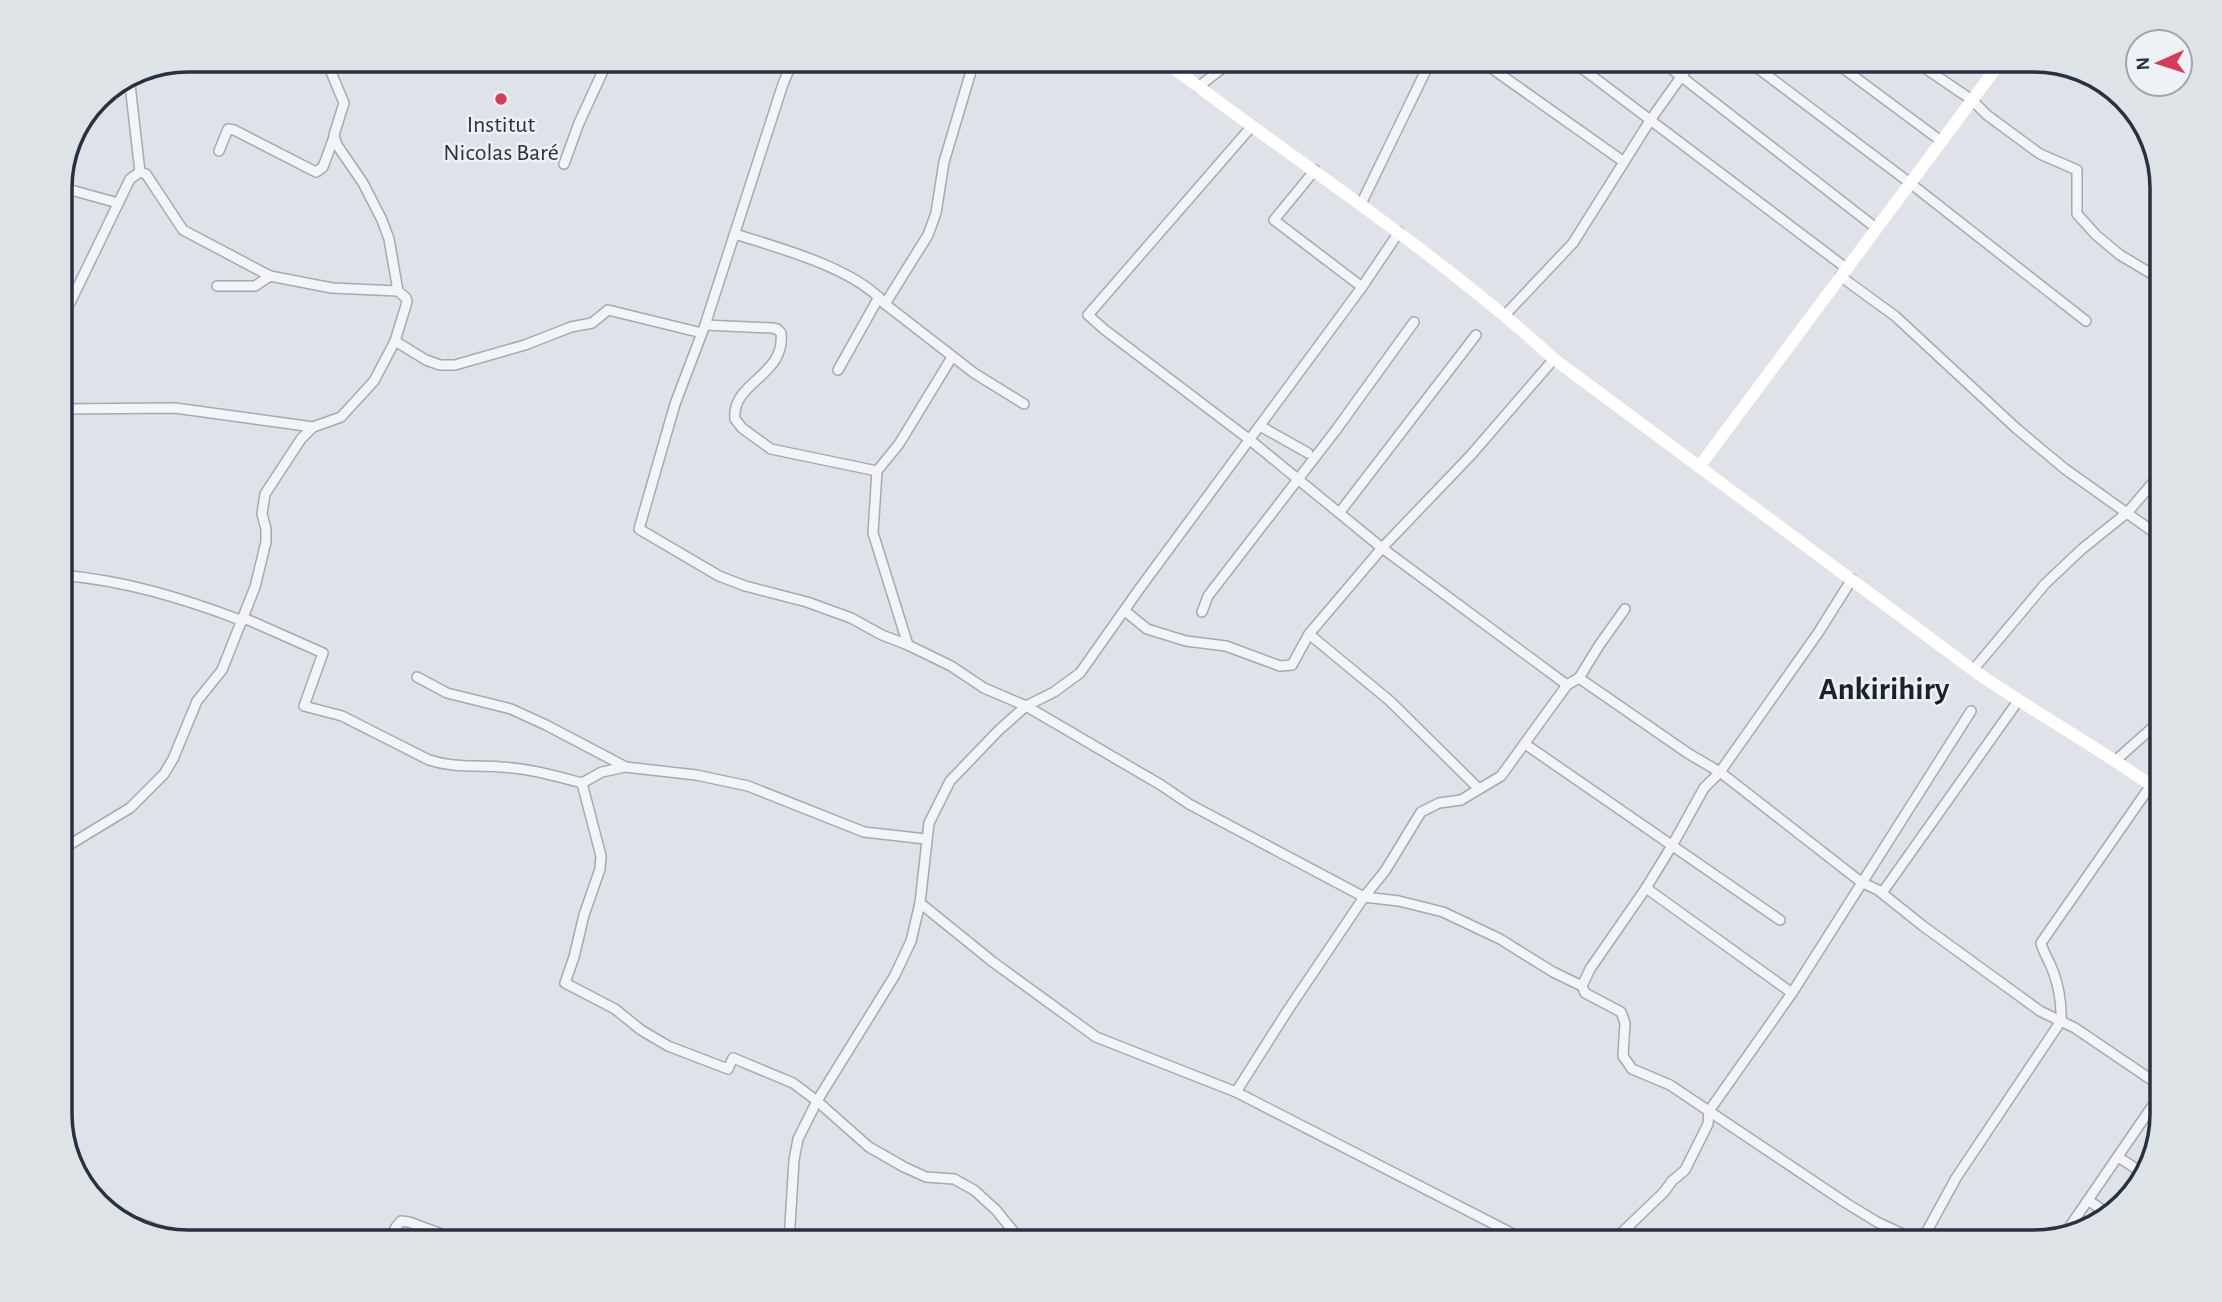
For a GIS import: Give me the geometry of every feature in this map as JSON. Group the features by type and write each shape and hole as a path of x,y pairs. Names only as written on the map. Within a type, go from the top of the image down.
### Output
{"main road":[{"path":"1179,72 1361,204 1504,316 1553,359 1973,670 2150,784"},
{"path":"1699,467 1993,72"}],"street":[{"path":"219,150 228,129 234,130 316,172 323,167 344,103 332,72"},
{"path":"564,164 602,72"},
{"path":"788,72 704,329 675,404 639,529 719,576 851,618 951,666 984,688 1026,706 1189,804 1364,897 1399,901 1443,912 1500,939 1553,972 1582,986 1585,993 1621,1012 1625,1023 1623,1056 1632,1069 1670,1085 1877,1222 1894,1230"},
{"path":"838,370 928,235 936,213 944,162 971,72"},
{"path":"1198,87 1217,72"},
{"path":"1361,204 1425,72"},
{"path":"1497,72 1624,162"},
{"path":"1587,72 1651,119 1843,272 1895,316 2017,429 2066,469 2150,529"},
{"path":"1677,72 1876,228"},
{"path":"1504,316 1573,243 1683,72"},
{"path":"1763,72 2086,321"},
{"path":"1848,72 1941,141"},
{"path":"1931,72 1972,100 1987,115 2040,154 2077,170 2077,214 2120,254 2150,273"},
{"path":"130,87 140,172"},
{"path":"1252,125 1088,315 1298,478 1382,548 1567,685"},
{"path":"334,135 337,145 363,183 382,220 389,239 398,291"},
{"path":"1315,170 1274,220 1362,287"},
{"path":"72,299 118,203 131,179 140,172 146,174 183,230 270,276 332,288 398,291 406,298 407,308 395,341 374,381 341,417 313,427 301,439 265,494 262,514 266,542 255,587 222,670 197,701 164,774 130,808 72,843"},
{"path":"72,190 118,203"},
{"path":"790,1230 795,1149 802,1129 895,975 911,941 920,902 926,839 933,813 950,781 1026,706 1054,692 1080,673 1362,287 1398,232"},
{"path":"735,234 818,261 857,282 952,357 1024,404"},
{"path":"217,286 255,286 270,276"},
{"path":"395,341 426,360 440,365 455,365 525,345 571,327 592,323 608,310 704,329 772,328 781,333 782,341 771,368 748,388 737,403 734,408 735,419 742,428 771,449 877,471"},
{"path":"1202,612 1209,596 1414,322"},
{"path":"1340,512 1476,335"},
{"path":"908,645 873,533 877,471 899,444 952,357"},
{"path":"1125,611 1147,629 1186,642 1226,646 1280,666 1292,665 1310,634 1382,548 1471,455 1553,359"},
{"path":"72,409 176,408 313,427"},
{"path":"1260,426 1308,453"},
{"path":"1973,670 2045,584 2082,549 2128,512 2150,486"},
{"path":"72,576 122,583 213,610 323,653 304,706 342,716 440,764 499,766 582,783 601,772 625,767 664,770 734,782 864,832 926,839"},
{"path":"1582,986 1590,969 1646,888 1704,788 1720,772 1818,633 1852,579"},
{"path":"1236,1092 1364,897 1385,871 1421,812 1439,803 1461,800 1501,776 1567,685 1579,678 1625,609"},
{"path":"1310,634 1390,701 1479,789"},
{"path":"417,677 447,693 511,709 625,767"},
{"path":"1579,678 1689,754 1720,772 1861,882 1882,893 2040,1011 2076,1028 2150,1080"},
{"path":"1882,893 2018,701"},
{"path":"1623,1230 1685,1170 1708,1124 1709,1111 1792,993 1971,712"},
{"path":"2115,761 2150,730"},
{"path":"1525,744 1780,920"},
{"path":"582,783 601,856 600,869 565,983 615,1009 641,1030 668,1046 727,1069 733,1058 793,1083 869,1147 926,1177 954,1179 974,1190 1012,1230"},
{"path":"1927,1230 1956,1178 2061,1021 2062,1007 2051,966 2041,943 2150,786"},
{"path":"1646,888 1792,993"},
{"path":"920,902 993,962 1096,1037 1236,1092 1506,1230"},
{"path":"2072,1223 2150,1108"},
{"path":"2118,1157 2136,1169"},
{"path":"2088,1200 2101,1209"},
{"path":"394,1230 401,1221 431,1230"}],"place":[{"name":"Institut Nicolas Baré","path":"501,99"}],"district":[{"name":"Ankirihiry","path":"1884,688"}]}
